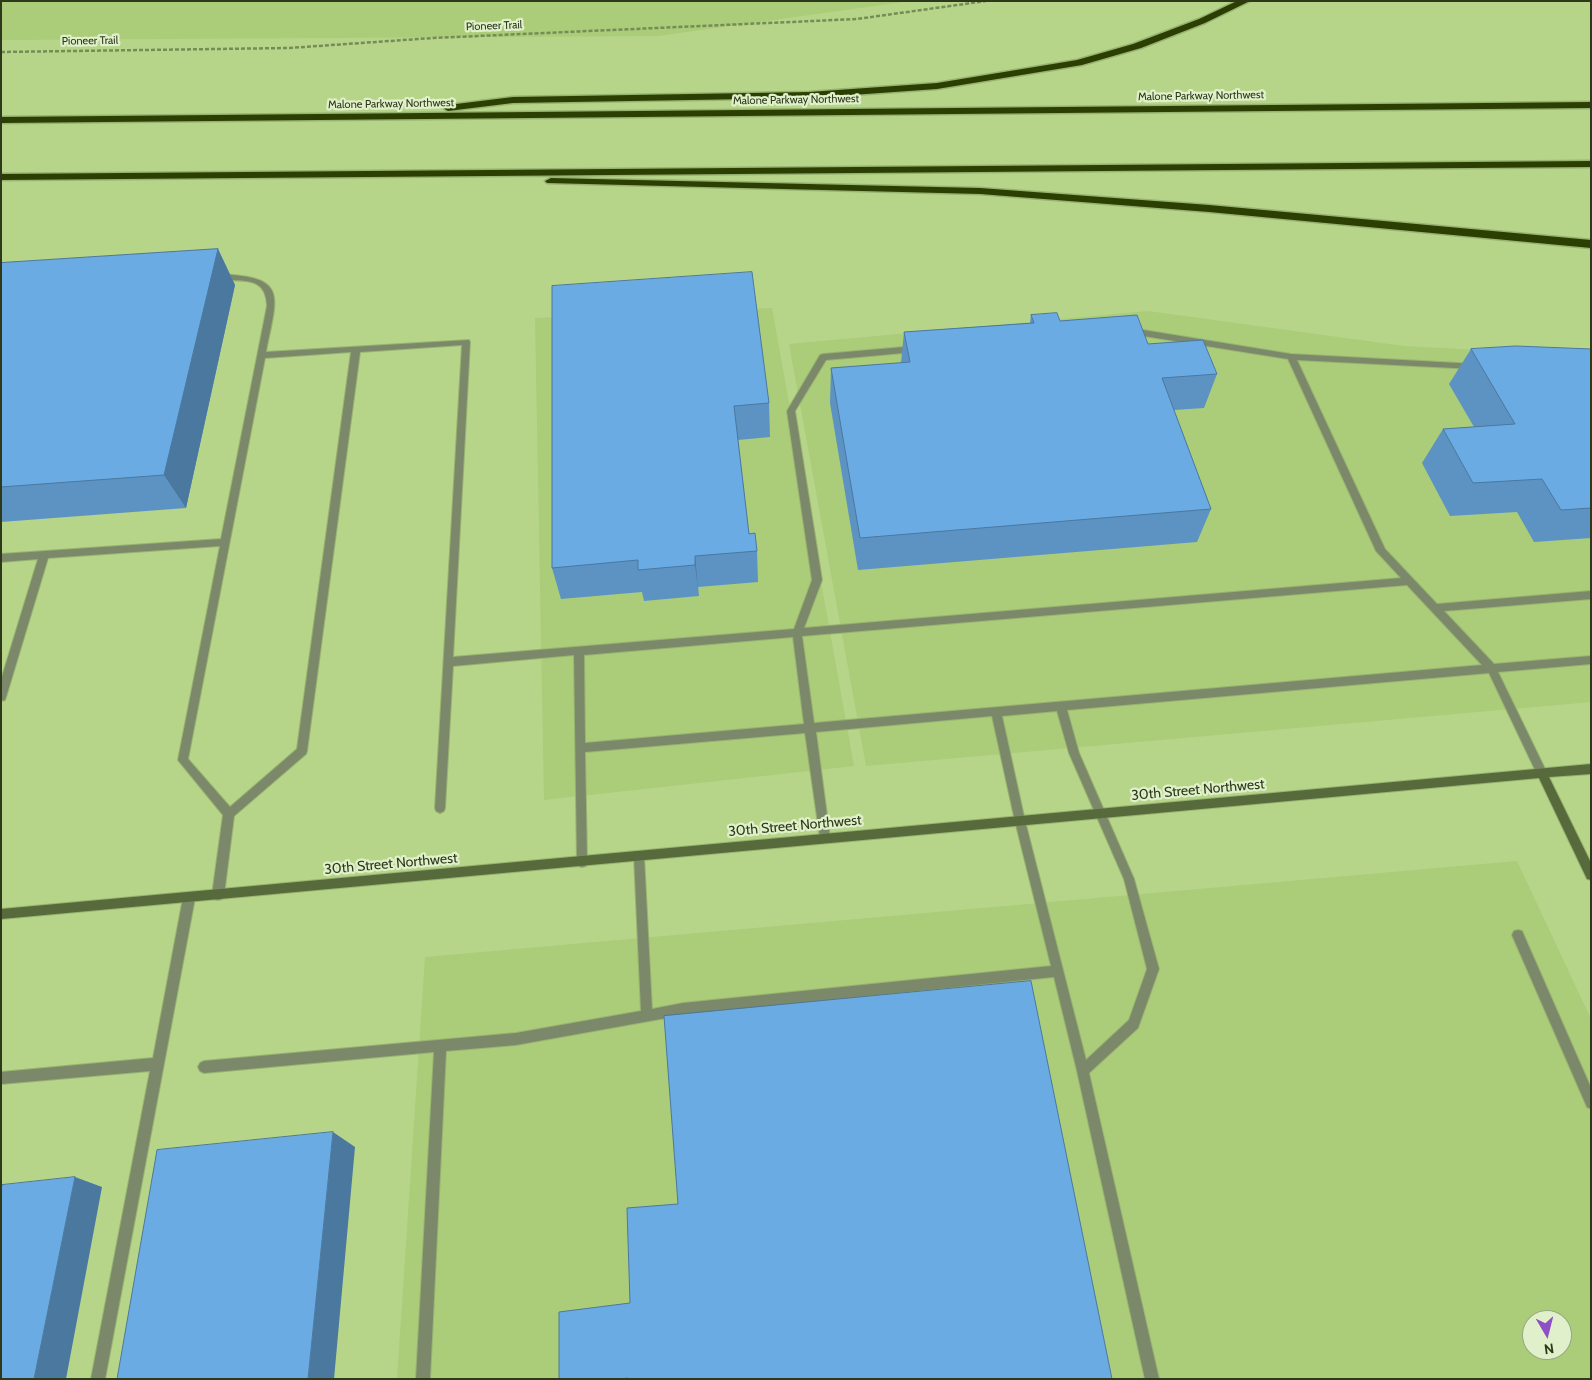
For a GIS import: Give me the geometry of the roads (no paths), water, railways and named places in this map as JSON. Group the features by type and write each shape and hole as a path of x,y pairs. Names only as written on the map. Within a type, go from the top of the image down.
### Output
{"highway":[{"path":"376,117 513,100 809,95 874,92 945,84 1078,63 1136,46 1202,21 1245,1"},
{"name":"Malone Parkway Northwest","path":"1,120 1591,105"},
{"path":"1,177 1591,164"},
{"path":"367,173 644,186 873,187 978,191 1102,199 1591,244"}],"main road":[{"name":"30th Street Northwest","path":"1,914 1591,769"},
{"path":"1542,773 1591,875"}],"lane":[{"path":"207,277 251,278 263,282 270,289 271,299 183,760 229,814"},
{"path":"1123,332 1133,331 1291,357 1484,367"},
{"path":"261,355 466,342 440,808"},
{"path":"825,838 808,728 797,634 816,580 791,412 823,357 929,348"},
{"path":"218,895 229,814 302,751 356,349"},
{"path":"1291,357 1382,551 1492,668 1542,773"},
{"path":"1,558 225,542"},
{"path":"1,697 44,555"},
{"path":"448,662 1410,581"},
{"path":"1435,608 1591,594"},
{"path":"578,651 582,862"},
{"path":"580,748 1591,660"},
{"path":"1061,706 1074,753 1129,879 1153,969 1134,1024 1084,1071"},
{"path":"996,711 1020,821 1084,1071 1152,1379"},
{"path":"639,856 647,1016"},
{"path":"98,1379 190,898"},
{"path":"1518,935 1591,1103"},
{"path":"204,1067 516,1039 683,1009 1058,971"},
{"path":"423,1379 440,1046"},
{"path":"1,1078 157,1064"}]}
